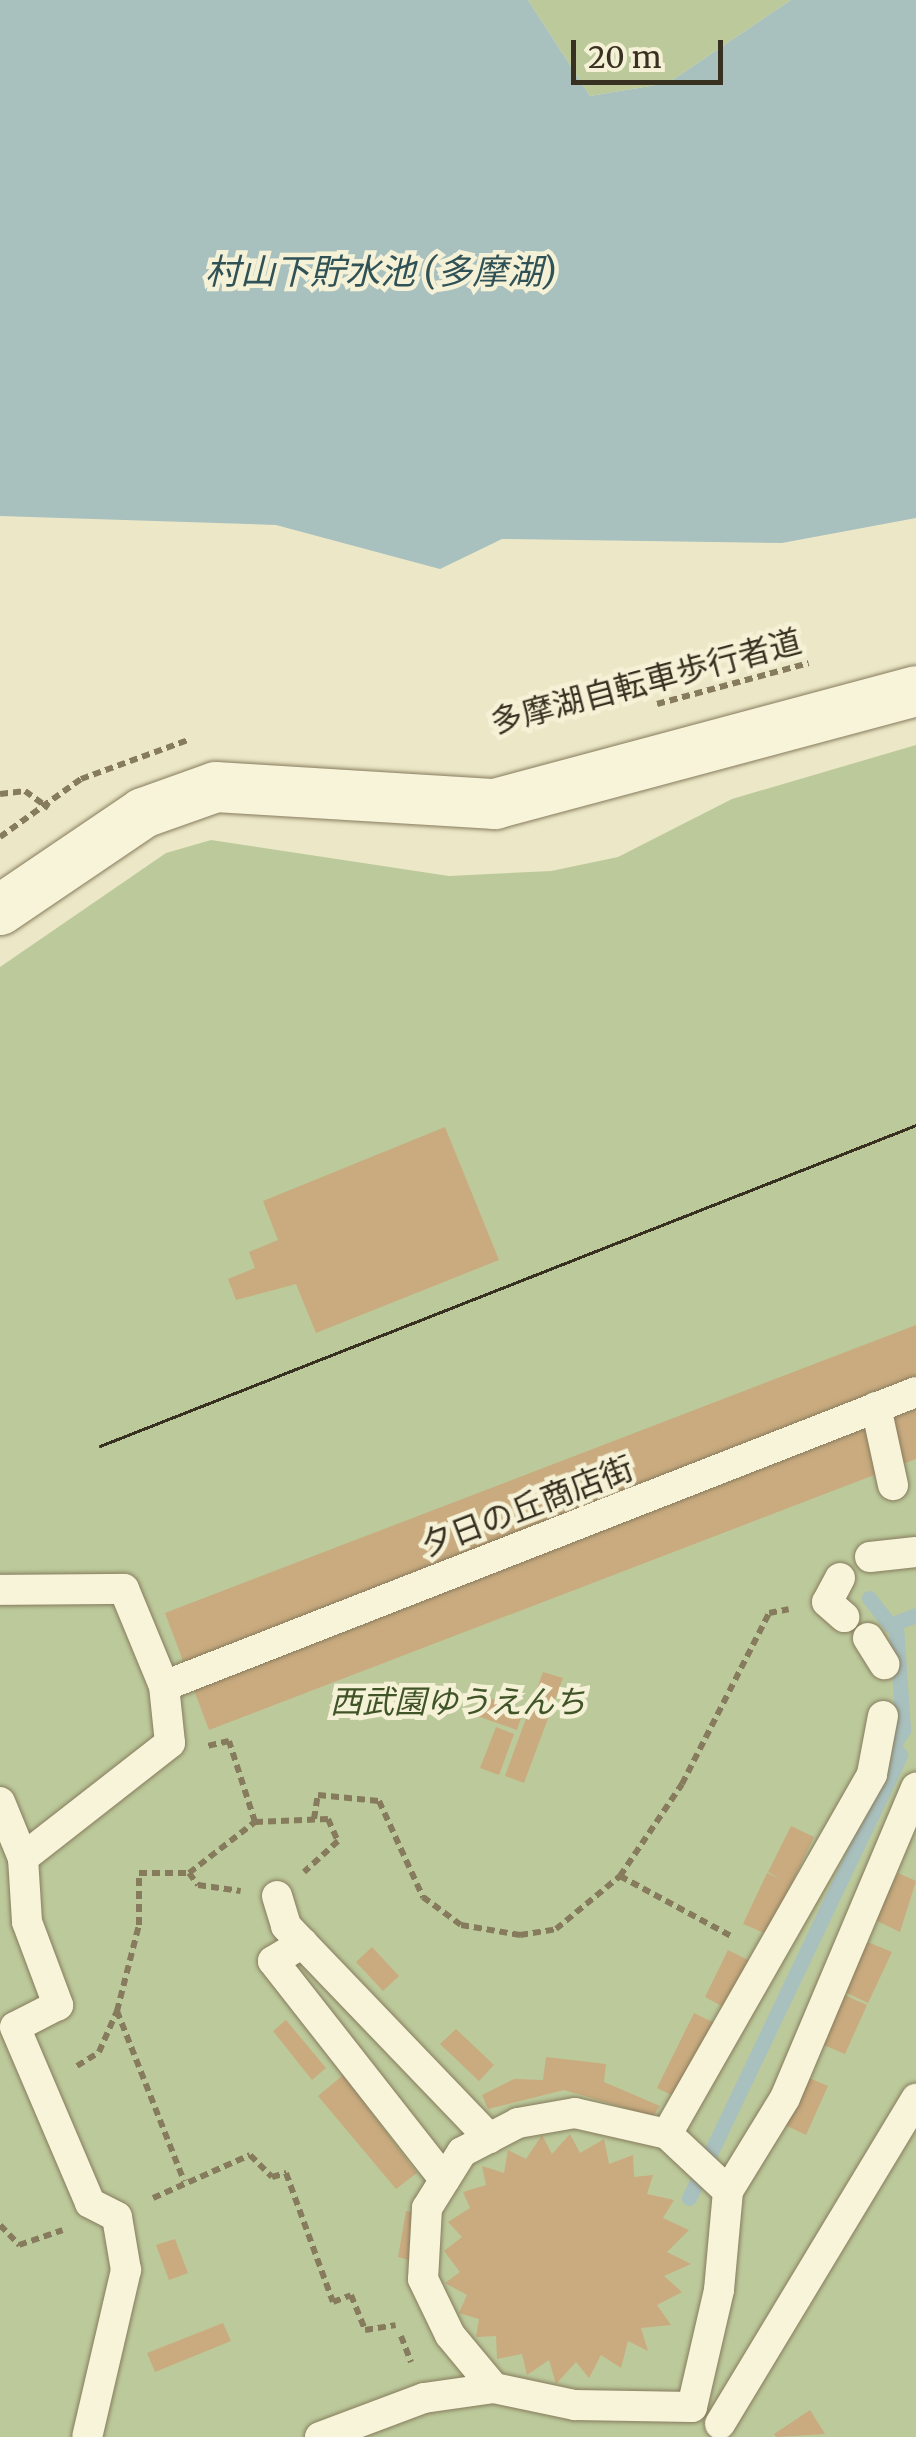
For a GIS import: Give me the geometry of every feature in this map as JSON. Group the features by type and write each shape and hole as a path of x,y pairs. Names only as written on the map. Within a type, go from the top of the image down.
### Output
{"street":[{"path":"0,910 144,814 204,790 494,804 916,691"},
{"name":"夕日の丘商店街","path":"174,1683 916,1392"},
{"path":"876,1408 893,1485"},
{"path":"870,1557 916,1552"},
{"path":"0,1590 124,1589 174,1683 170,1744 24,1858"},
{"path":"667,2134 872,1774 884,1716"},
{"path":"681,2437 692,2407 719,2290 721,2187 785,2098 916,1788"},
{"path":"0,1802 24,1858 27,1922 58,2005 15,2027 40,2086 104,2210 126,2270 87,2437"},
{"path":"278,1896 303,1944 489,2138"},
{"path":"303,1944 273,1961 445,2180"},
{"path":"320,2437 424,2398 494,2388 575,2405 692,2407 724,2431 916,2099"},
{"path":"494,2388 450,2336 423,2279 428,2208 462,2152 518,2122 575,2114 667,2134 687,2160 721,2187"}],"path":[{"name":"多摩湖自転車歩行者道","path":"645,708 829,659"},
{"path":"0,836 117,761 197,739"},
{"path":"0,794 25,791 46,807"},
{"path":"314,1819 318,1795 379,1800 423,1898 483,1930 556,1929 620,1876 682,1784 769,1613 837,1599"},
{"path":"40,2086 99,2052 116,2011 139,1925 140,1873 189,1873 255,1822 230,1741 208,1747 174,1683"},
{"path":"620,1876 768,1956"},
{"path":"116,2011 184,2181"},
{"path":"0,2226 19,2245 250,2155 272,2178 286,2173 333,2302 350,2294 366,2330 394,2320 424,2398"}],"green space":[{"path":"528,0 791,0 668,83 590,96"},
{"name":"西武園ゆうえんち","path":"916,745 916,2437 0,2437 0,967 166,853 211,840 449,876 551,871 618,857 732,799"}],"water":[{"name":"村山下貯水池 (多摩湖)","path":"0,0 528,0 590,96 668,83 791,0 916,0 916,518 782,543 502,539 440,569 276,525 0,516"}],"building":[{"path":"445,1127 499,1260 316,1333 296,1284 236,1300 228,1279 255,1268 249,1252 278,1240 263,1201"},
{"path":"916,1325 916,1459 209,1730 165,1613"},
{"path":"543,1672 563,1678 524,1783 505,1776"},
{"path":"483,1696 524,1709 517,1730 477,1716"},
{"path":"496,1727 514,1734 499,1775 480,1768"},
{"path":"791,1826 814,1837 767,1934 743,1924 767,1873 780,1879 768,1872"},
{"path":"898,1873 916,1881 900,1932 875,1920"},
{"path":"865,1941 892,1952 868,2003 843,1991"},
{"path":"372,1947 399,1976 383,1991 356,1962"},
{"path":"728,1950 750,1961 727,2009 705,1997"},
{"path":"840,1993 867,2005 845,2054 819,2043"},
{"path":"694,2013 721,2026 684,2101 657,2088"},
{"path":"286,2020 326,2068 312,2080 273,2031"},
{"path":"456,2029 494,2065 479,2081 440,2044"},
{"path":"546,2057 606,2064 604,2082 660,2106 653,2116 564,2090 488,2109 482,2095 514,2079 543,2080"},
{"path":"343,2075 417,2173 396,2189 318,2096"},
{"path":"802,2075 828,2086 806,2135 781,2123"},
{"path":"570,2134 580,2153 604,2139 609,2164 633,2155 634,2177 653,2175 647,2194 674,2200 663,2218 689,2230 667,2252 691,2264 664,2276 682,2292 657,2305 671,2325 641,2328 648,2351 628,2341 621,2368 601,2355 589,2378 576,2362 556,2384 549,2360 527,2375 522,2354 497,2359 496,2336 476,2337 479,2319 459,2313 467,2295 445,2283 460,2272 444,2251 462,2237 448,2222 470,2208 463,2192 486,2185 482,2166 504,2173 508,2150 526,2159 542,2135 552,2154"},
{"path":"406,2211 418,2213 409,2260 398,2257"},
{"path":"175,2239 188,2273 169,2280 156,2245"},
{"path":"223,2323 231,2341 155,2372 147,2353"},
{"path":"810,2410 825,2434 776,2437 774,2434"}],"waterway":[{"path":"869,1598 890,1625 916,1615"},
{"path":"896,1626 903,1730 893,1746 900,1755"},
{"path":"689,2198 900,1755"}],"tram line":[{"path":"100,1446 916,1125"}]}
